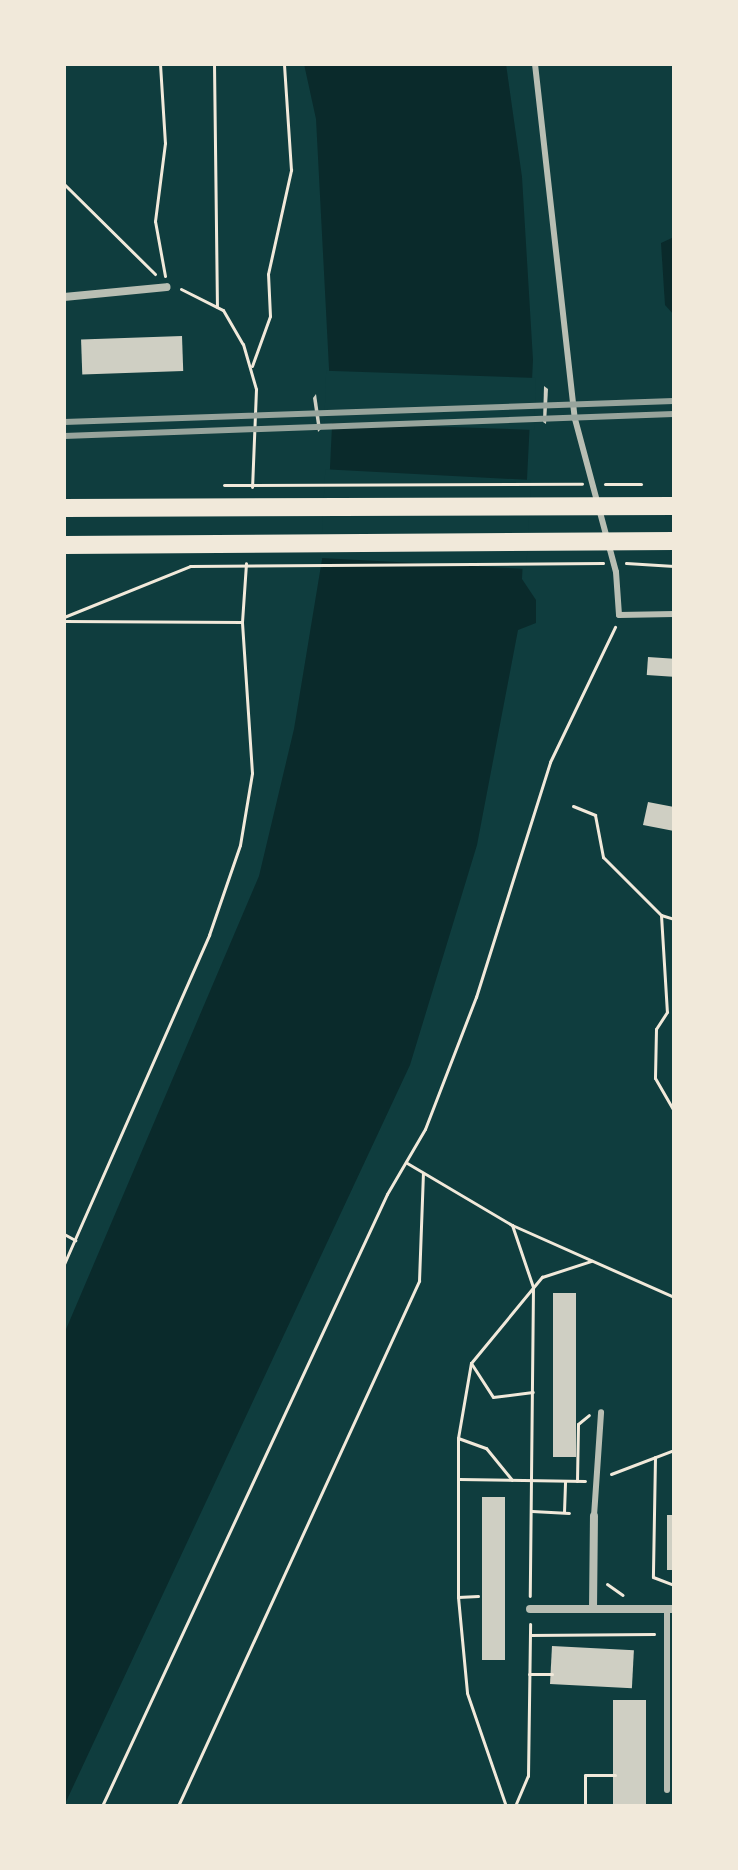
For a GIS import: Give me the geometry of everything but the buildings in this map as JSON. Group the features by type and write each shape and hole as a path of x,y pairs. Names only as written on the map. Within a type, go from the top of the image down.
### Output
{"main road":[{"path":"64,508 674,506"},
{"path":"64,545 674,541"}],"street":[{"path":"64,297 167,287"},
{"path":"593,1609 594,1516"},
{"path":"530,1609 671,1609"}],"lane":[{"path":"535,64 575,419 616,572 619,615 674,614"},
{"path":"594,1516 600,1481 601,1412"},
{"path":"667,1790 667,1634 671,1609"}],"path":[{"path":"160,64 165,143 155,221 167,287"},
{"path":"214,64 217,307 252,368 257,414 251,502"},
{"path":"252,368 270,316 268,274 291,170 284,64"},
{"path":"64,184 167,287 217,307"},
{"path":"224,485 641,484"},
{"path":"64,1264 204,949 240,845 252,745 242,622 247,549"},
{"path":"64,619 190,566 607,563"},
{"path":"622,563 674,566"},
{"path":"102,1806 387,1194 407,1163 476,997 550,762 619,615"},
{"path":"64,619 242,622"},
{"path":"573,806 595,815 603,857 661,915 674,919"},
{"path":"661,915 667,1012 656,1029 655,1078 674,1111"},
{"path":"407,1163 512,1225 674,1297"},
{"path":"178,1806 419,1281 423,1173"},
{"path":"512,1225 533,1287 528,1776 515,1806"},
{"path":"64,1234 75,1240"},
{"path":"506,1806 467,1693 458,1597 458,1438 471,1363 533,1287 555,1269 591,1261"},
{"path":"525,1296 533,1300"},
{"path":"471,1363 493,1397 533,1392"},
{"path":"577,1481 581,1415"},
{"path":"458,1438 486,1448 512,1480"},
{"path":"609,1474 674,1450"},
{"path":"655,1457 653,1577 674,1585"},
{"path":"459,1479 600,1481"},
{"path":"532,1511 566,1512 565,1481"},
{"path":"604,1576 615,1591 638,1595"},
{"path":"458,1597 478,1596"},
{"path":"530,1635 667,1634"},
{"path":"529,1674 552,1674"},
{"path":"585,1806 585,1775 615,1775"}],"water":[{"path":"304,64 506,64 522,177 533,360 522,579 536,600 536,623 518,630 477,845 410,1065 64,1806 64,1334 259,876 294,729 327,529 332,426 316,119"},
{"path":"674,237 674,315 665,305 661,243"}],"pier":[{"path":"326,371 536,378 534,430 324,423"},
{"path":"325,469 531,480 526,569 321,558"}],"railway":[{"path":"64,422 674,401"},
{"path":"64,436 674,414"}]}
